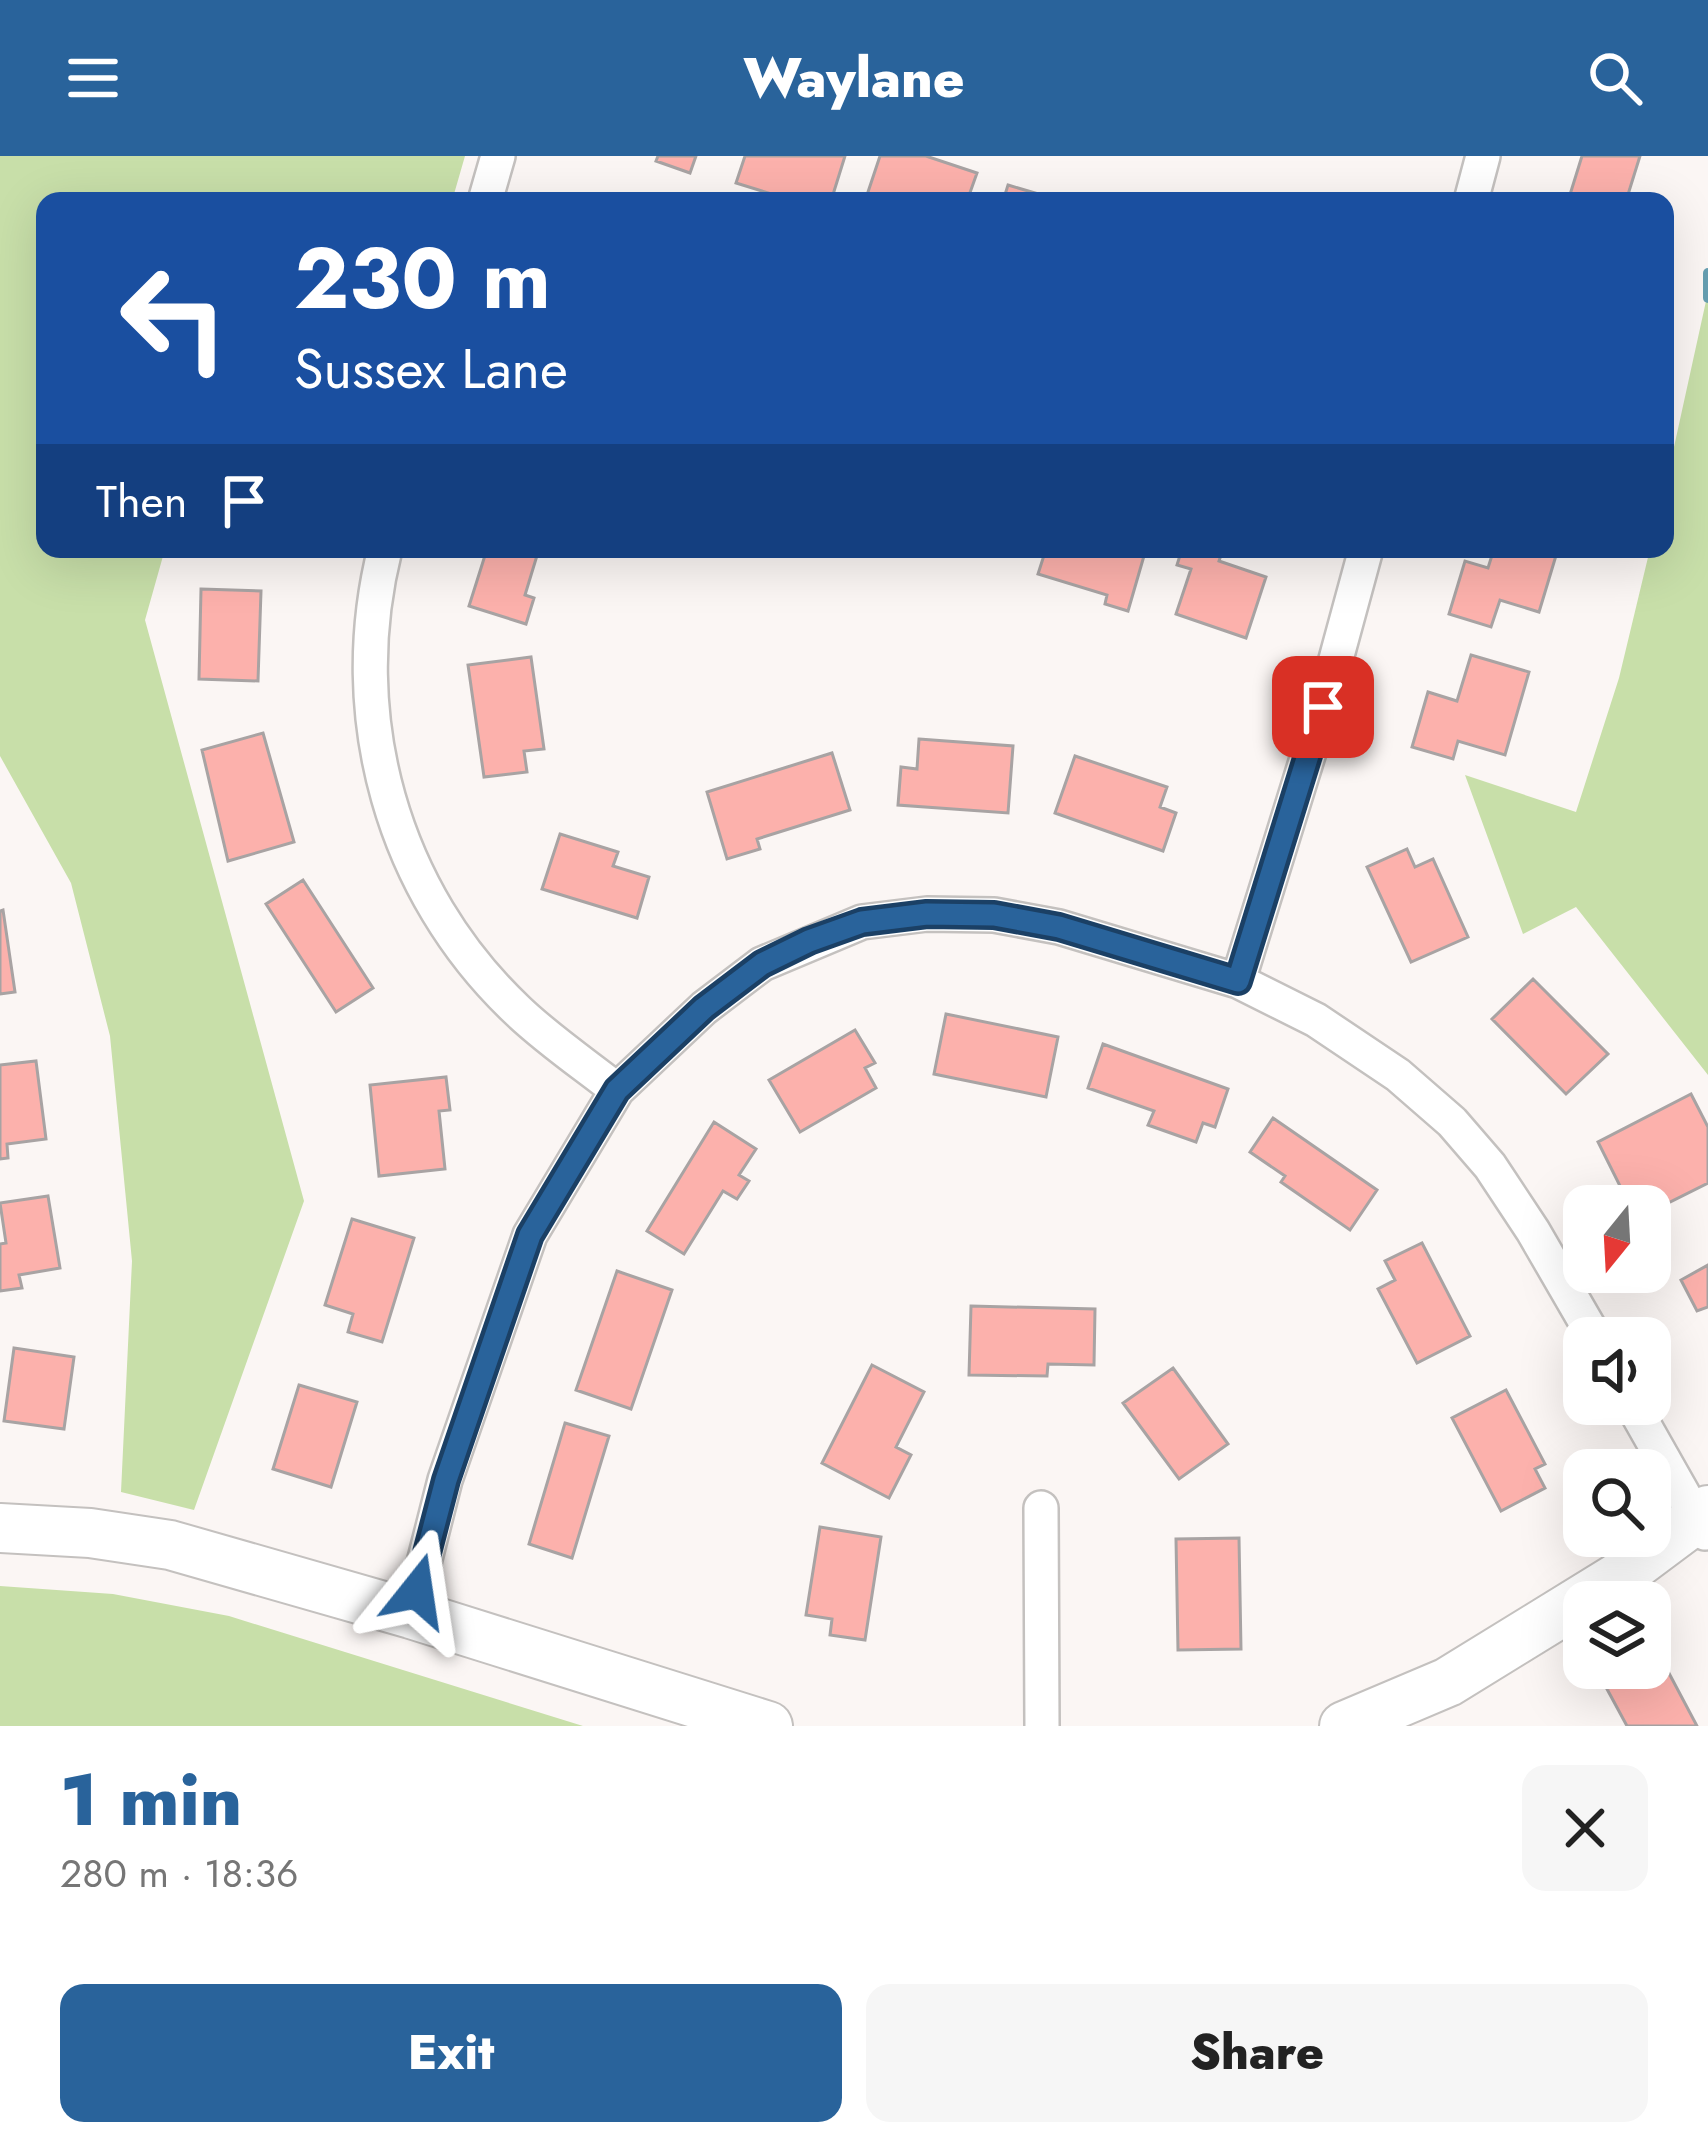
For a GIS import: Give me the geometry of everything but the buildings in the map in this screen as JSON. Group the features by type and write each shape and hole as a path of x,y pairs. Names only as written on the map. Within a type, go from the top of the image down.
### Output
{"street":[{"path":"488,192 498,156"},
{"path":"1474,192 1483,156"},
{"path":"383,558 371,620 368,685 383,778 409,854 433,904 516,1010 617,1090"},
{"path":"1238,981 1364,558"},
{"path":"411,1614 446,1480 530,1235 617,1090 704,1008 762,964 862,922 927,914 994,915 1059,927 1238,981 1316,1020 1398,1075 1452,1122 1511,1198 1582,1317"},
{"path":"1344,1726 1448,1682 1704,1522 1645,1425"},
{"path":"1041,1508 1042,1726"},
{"path":"0,1528 90,1533 170,1545 411,1614 768,1726"}],"green space":[{"path":"0,156 465,156 455,192 36,192 36,558 162,558 145,620 304,1201 194,1510 121,1492 132,1261 110,1036 71,883 0,756"},
{"path":"1708,292 1708,1075 1576,907 1523,934 1465,775 1576,812 1619,678 1648,558 1674,558 1674,447"},
{"path":"0,1586 113,1594 229,1616 583,1726 0,1726"}],"waterway":[{"path":"1708,273 1708,298"}],"route":[{"path":"417,1591 446,1480 530,1235 617,1090 704,1008 762,964 862,922 927,914 994,915 1059,927 1238,981 1323,707"}]}
